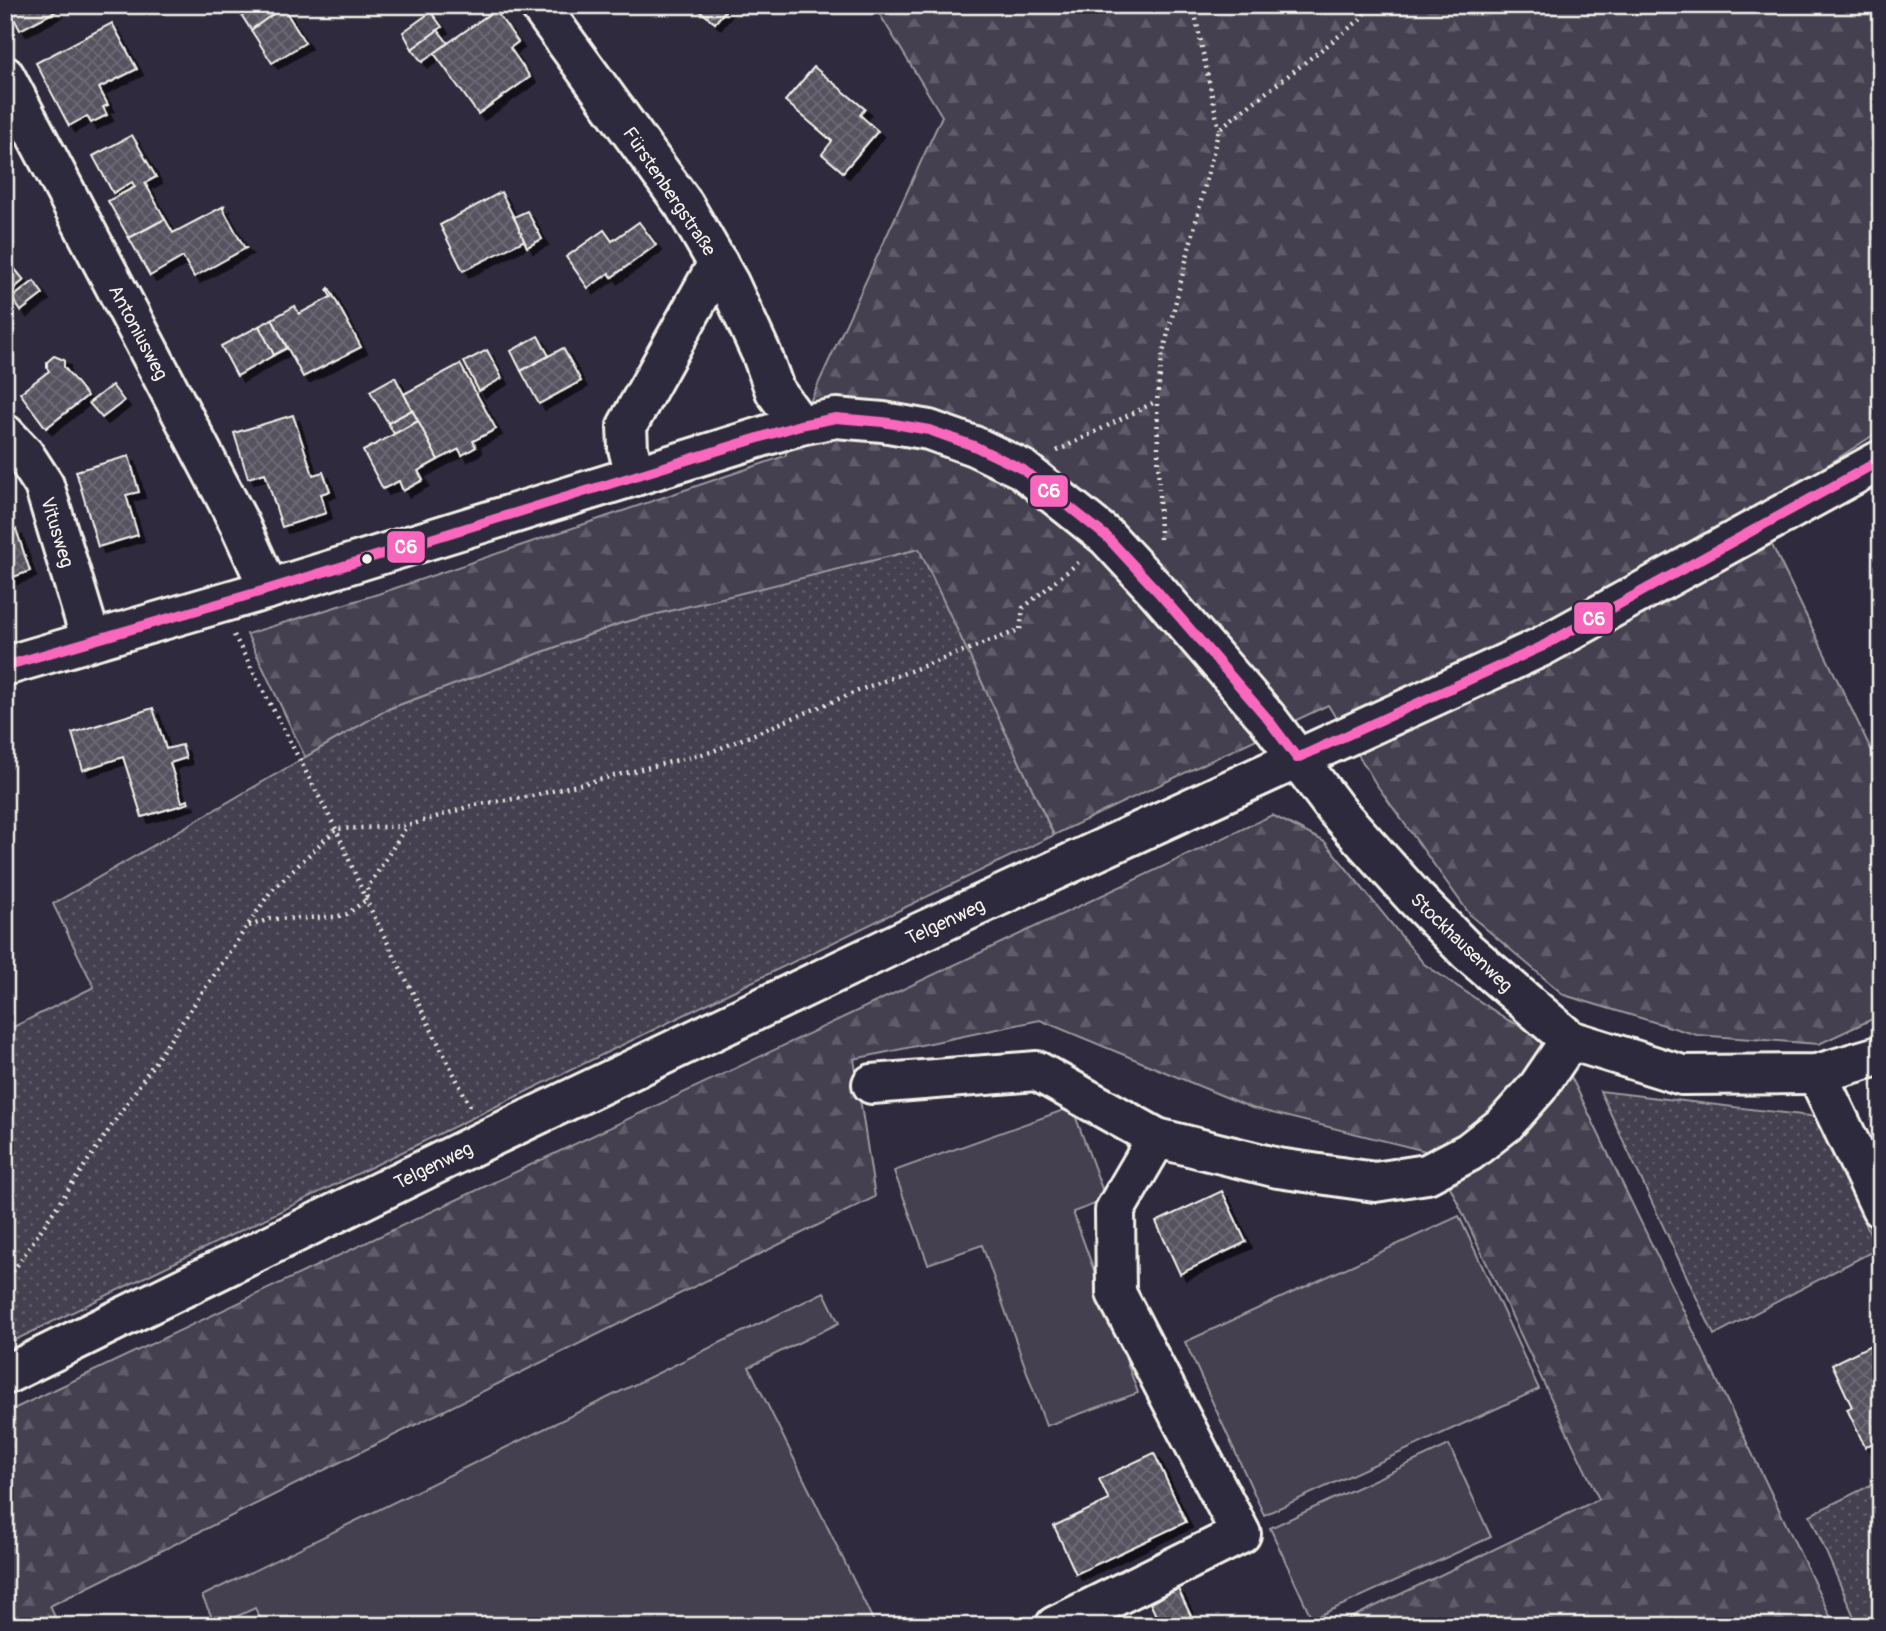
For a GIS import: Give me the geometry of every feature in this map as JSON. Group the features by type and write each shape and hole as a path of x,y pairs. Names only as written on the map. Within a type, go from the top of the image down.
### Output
{"street":[{"name":"Fürstenbergstraße","path":"539,5 684,205 729,283 762,355 775,391 800,425"},
{"name":"Antoniusweg","path":"5,76 239,523 269,589"},
{"path":"635,476 628,448 627,426 718,263"},
{"name":"Stockhausenweg","path":"5,666 269,589 800,425 836,418 929,430 974,446 1021,469 1107,537 1267,718 1337,811 1414,897 1467,951 1570,1040 1682,1075 1817,1074 1881,1055"},
{"name":"Vitusweg","path":"5,434 24,454 44,485 91,640"},
{"name":"Telgenweg","path":"5,1375 486,1139 912,936 1541,647 1881,460"},
{"path":"872,1084 1037,1070 1157,1138 1278,1168 1375,1182 1427,1174 1469,1152 1504,1124 1538,1087 1570,1040"},
{"path":"1817,1074 1881,1208"},
{"path":"1055,1626 1241,1534 1116,1293 1115,1210 1157,1138"}],"path":[{"path":"1158,592 1161,557 1157,401 1161,357 1219,129 1193,5"},
{"path":"1219,129 1362,19 1369,5"},
{"path":"1021,469 1157,401"},
{"path":"5,1283 271,891 336,830 407,826 474,805 532,796 711,752 870,686 1020,630 1023,608 1039,593 1066,575 1107,537"},
{"path":"218,604 336,830 366,900 486,1139"},
{"path":"247,927 270,919 335,917 347,914 366,900 368,887 407,826"}],"green space":[{"path":"874,5 1881,5 1881,430 1756,512 1881,770 1881,1015 1819,1044 1697,1035 1564,995 1471,916 1376,784 1328,705 1054,835 919,549 621,623 388,709 305,757 247,634 378,594 785,456 942,116"},
{"path":"919,548 1054,835 5,1345 5,1031 94,987 53,904 388,709 621,623"},
{"path":"1272,815 1325,842 1424,964 1508,1020 1554,1041 1835,1626 1334,1626 1599,1499 1434,1153 1252,1108 1040,1020 854,1059 875,1197 50,1606 59,1626 5,1626 5,1413"},
{"path":"1600,1091 1818,1117 1877,1249 1714,1335"},
{"path":"1072,1107 1106,1200 1073,1212 1138,1393 1046,1426 982,1245 928,1264 894,1171"},
{"path":"1459,1216 1539,1389 1264,1515 1185,1342"},
{"path":"824,1292 839,1323 749,1367 876,1626 264,1626 255,1608 216,1626 202,1596"},
{"path":"1449,1445 1491,1537 1312,1619 1270,1528"},
{"path":"1881,1480 1881,1626 1858,1626 1810,1515"}],"building":[{"path":"7,5 55,5 58,10 20,30"},
{"path":"235,5 282,5 283,7 251,30"},
{"path":"693,5 730,5 715,23"},
{"path":"283,7 305,43 272,63 251,30"},
{"path":"495,10 518,42 510,48 530,77 478,114 434,53"},
{"path":"431,12 442,27 412,49 403,32"},
{"path":"112,23 137,69 99,88 108,105 103,107 107,115 91,123 87,116 69,126 36,63"},
{"path":"438,30 448,43 422,62 412,49"},
{"path":"814,67 865,109 860,115 878,131 843,172 822,154 832,141 785,101"},
{"path":"132,135 156,177 145,183 165,219 129,238 108,201 135,187 132,182 113,193 93,156"},
{"path":"501,192 525,240 463,271 440,225"},
{"path":"224,206 223,209 246,248 194,277 183,257 150,276 129,238 165,219 173,233"},
{"path":"527,211 542,239 527,247 514,217"},
{"path":"639,222 656,245 612,277 609,273 588,288 566,257 604,230 612,241"},
{"path":"5,257 24,280 5,296"},
{"path":"34,281 43,294 21,311 12,298"},
{"path":"329,288 361,347 303,377 272,319 295,306 299,314 331,297 327,290"},
{"path":"272,319 287,348 274,355 259,326"},
{"path":"259,326 274,355 237,376 221,346"},
{"path":"538,336 549,356 521,371 511,351"},
{"path":"563,348 581,381 539,404 521,371"},
{"path":"487,350 502,378 479,391 464,362"},
{"path":"54,356 64,360 64,367 87,396 46,428 20,393 49,371 47,362"},
{"path":"460,364 496,429 473,441 476,447 462,455 459,449 438,460 404,394"},
{"path":"395,377 412,410 388,423 370,391"},
{"path":"112,385 124,401 102,418 89,403"},
{"path":"412,410 418,421 394,434 388,423"},
{"path":"293,415 313,475 323,472 330,491 321,494 326,513 282,527 265,473 248,478 234,433"},
{"path":"418,421 438,460 418,471 423,480 403,491 399,481 383,489 363,451"},
{"path":"129,456 139,492 126,495 138,535 98,547 76,471"},
{"path":"16,529 30,571 5,580 5,533"},
{"path":"153,708 166,749 182,745 186,758 170,763 182,802 188,800 189,803 142,817 123,757 83,770 72,733"},
{"path":"1222,1191 1246,1242 1180,1274 1156,1222"},
{"path":"1881,1340 1881,1439 1865,1447 1847,1409 1852,1407 1832,1364"},
{"path":"1154,1453 1186,1522 1076,1574 1054,1526 1109,1500 1099,1479"},
{"path":"1178,1589 1191,1616 1172,1626 1161,1626 1150,1603"}],"transit line":[{"name":"C6","path":"5,666 269,589 800,425 836,418 929,430 974,446 1022,469 1107,537 1267,718 1297,758"},
{"name":"C6","path":"1297,758 1541,647 1881,460"}]}
